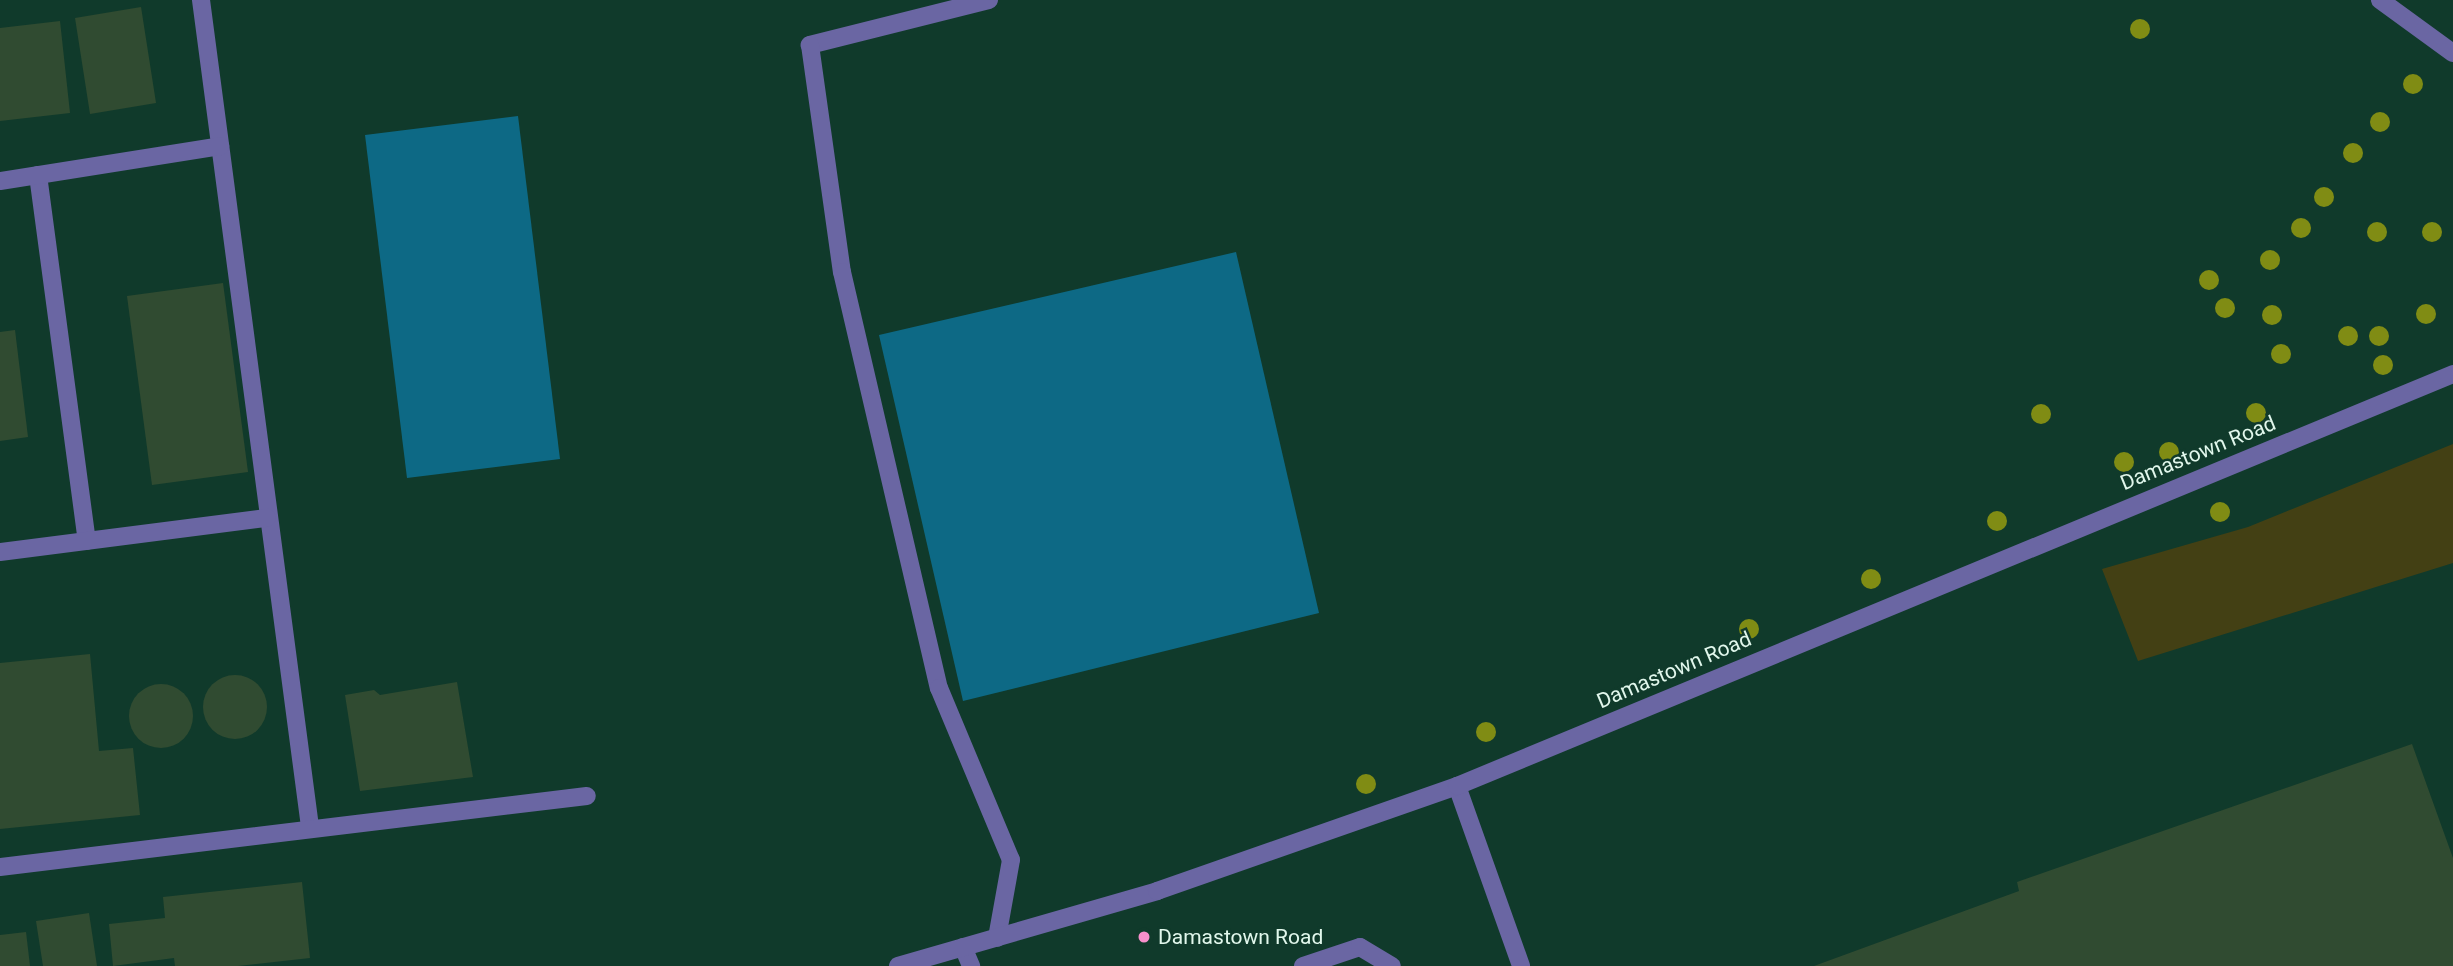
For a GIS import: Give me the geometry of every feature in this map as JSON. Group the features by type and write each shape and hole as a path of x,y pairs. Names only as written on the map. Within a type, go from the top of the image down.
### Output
{"street":[{"path":"201,0 267,518 310,827"},
{"path":"989,0 810,45 842,272 939,688 1010,860 997,938"},
{"path":"2380,0 2453,53"},
{"path":"0,181 220,146"},
{"path":"38,176 87,541"},
{"name":"Damastown Road","path":"898,966 1157,891 1457,786 2453,374"},
{"path":"0,552 267,518"},
{"path":"1457,786 1521,966"},
{"path":"0,867 310,827 587,796"},
{"path":"963,947 971,966"},
{"path":"1303,966 1360,947 1392,966"}],"shaded area":[{"path":"2453,444 2453,563 2138,661 2102,569 2248,527"}],"water":[{"path":"518,116 560,459 407,478 365,135"},
{"path":"1236,252 1319,613 963,701 879,335"}],"building":[{"path":"141,7 156,103 90,114 75,18"},
{"path":"60,21 70,113 0,121 0,28"},
{"path":"223,283 248,472 152,485 127,296"},
{"path":"15,330 28,437 0,441 0,332"},
{"path":"90,654 99,751 133,748 140,815 0,829 0,663"},
{"path":"235,675 253,681 261,689 267,707 261,725 253,733 235,739 217,733 209,725 203,707 209,689 217,681"},
{"path":"457,682 473,777 360,791 345,695 374,690 380,695"},
{"path":"161,684 179,690 187,698 193,716 187,734 179,742 161,748 143,742 135,734 129,716 135,698 143,690"},
{"path":"2412,744 2453,858 2453,966 1814,966 2019,891 2017,882"},
{"path":"302,882 310,958 238,966 175,966 174,958 113,966 109,924 165,918 163,897"},
{"path":"89,913 97,966 43,966 36,921"},
{"path":"26,932 30,966 0,966 0,935"}],"place":[{"name":"Damastown Road","path":"1144,937"}]}
